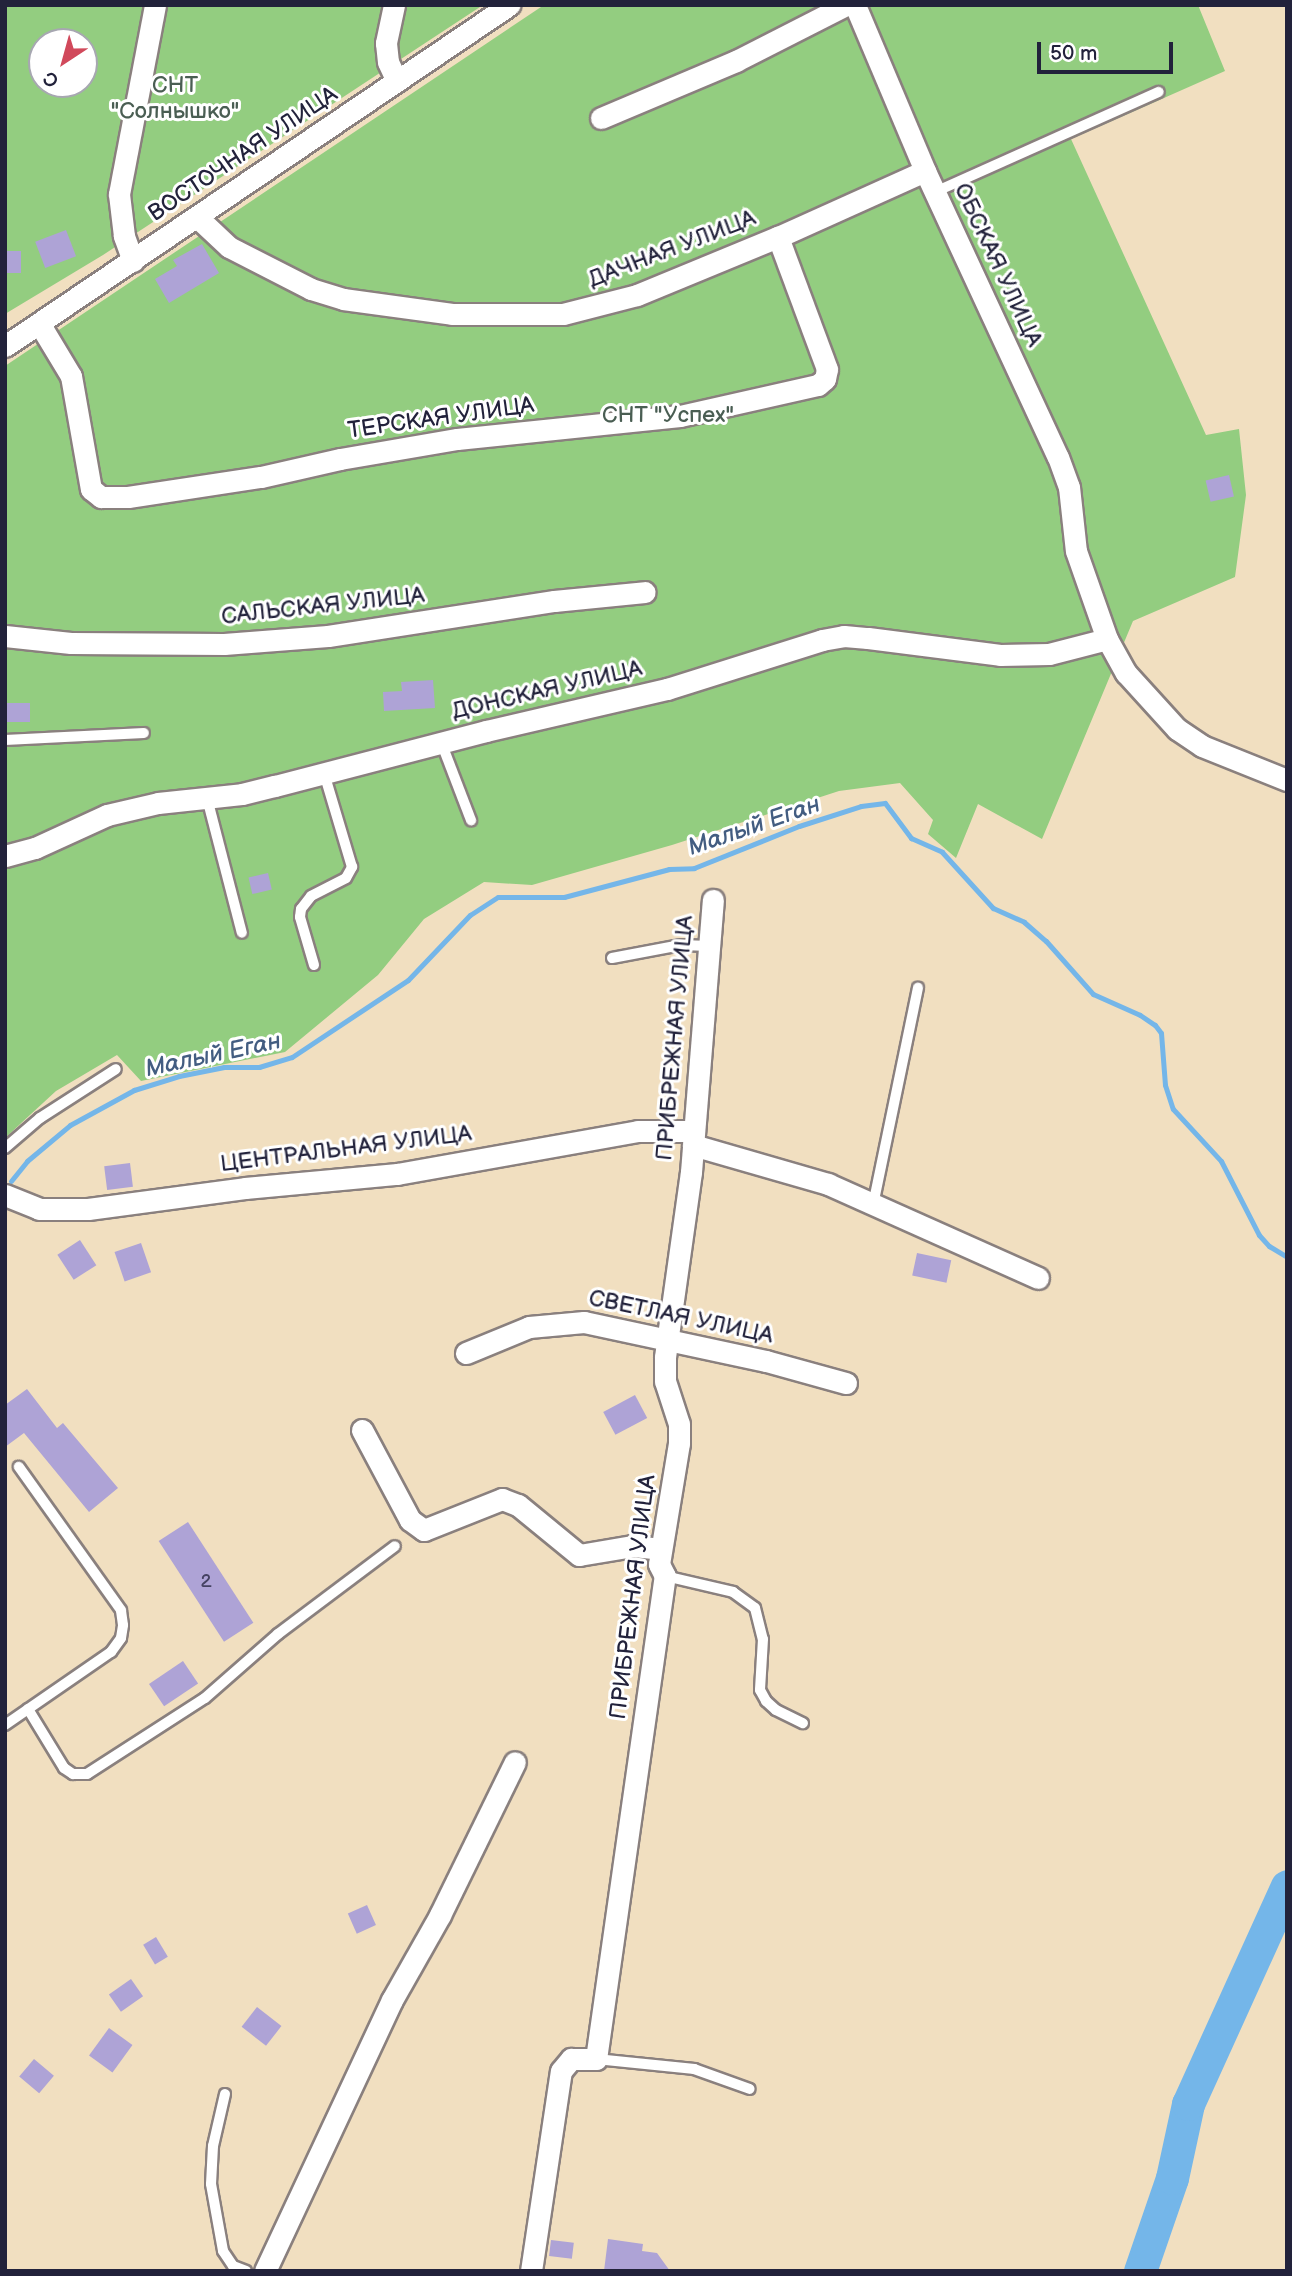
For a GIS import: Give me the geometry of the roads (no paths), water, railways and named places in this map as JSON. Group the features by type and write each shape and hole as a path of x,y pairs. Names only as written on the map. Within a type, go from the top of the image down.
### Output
{"street":[{"path":"132,261 124,236 119,194 155,5"},
{"path":"394,5 387,62 397,81"},
{"name":"ВОСТОЧНАЯ УЛИЦА","path":"5,346 509,5"},
{"path":"601,118 736,61 846,5"},
{"name":"ОБСКАЯ УЛИЦА","path":"855,5 925,171 1058,457 1069,487 1076,551 1107,639 1126,673 1177,729 1202,746 1287,780"},
{"name":"ДАЧНАЯ УЛИЦА","path":"197,217 229,247 311,289 375,305 452,314 563,314 637,295 778,237 925,171"},
{"name":"ТЕРСКАЯ УЛИЦА","path":"40,323 71,376 91,489 101,497 128,497 261,477 340,459 457,439 680,416 818,385 825,379 827,369 778,237"},
{"name":"САЛЬСКАЯ УЛИЦА","path":"5,636 71,643 224,644 328,636 554,601 645,592"},
{"name":"ДОНСКАЯ УЛИЦА","path":"5,856 35,848 107,815 158,803 242,794 441,742 667,689 822,640 844,636 1000,655 1049,654 1107,639"},
{"name":"ПРИБРЕЖНАЯ УЛИЦА","path":"596,2059 665,1576 660,1570 661,1549 679,1443 679,1424 665,1381 667,1341 694,1138 713,900"},
{"name":"ЦЕНТРАЛЬНАЯ УЛИЦА","path":"5,1195 39,1209 88,1209 245,1188 397,1174 638,1131 694,1138 828,1184 1038,1278"},
{"name":"СВЕТЛАЯ УЛИЦА","path":"466,1353 529,1327 584,1321 846,1382"},
{"path":"362,1430 410,1520 424,1530 502,1499 517,1505 579,1555 588,1556 633,1546 661,1549"},
{"path":"265,2271 392,2000 434,1927 515,1762"},
{"path":"531,2271 561,2071 571,2059 596,2059"}],"lane":[{"path":"935,192 1159,92"},
{"path":"5,740 144,733"},
{"path":"441,742 471,820"},
{"path":"314,965 300,917 301,909 311,896 346,878 352,867 324,773"},
{"path":"207,798 242,933"},
{"path":"612,958 681,945 710,946"},
{"path":"873,1205 918,988"},
{"path":"5,1148 40,1118 116,1069"},
{"path":"5,1725 111,1652 121,1638 123,1625 121,1610 19,1467"},
{"path":"28,1709 64,1768 73,1774 87,1774 205,1698 286,1627 395,1546"},
{"path":"665,1576 733,1592 755,1608 763,1639 760,1690 766,1702 776,1710 803,1723"},
{"path":"596,2059 694,2070 750,2089"},
{"path":"225,2094 213,2146 211,2184 223,2251 233,2266 246,2271"}],"waterway":[{"name":"Малый Еган","path":"11,1181 27,1161 70,1125 134,1090 179,1076 224,1067 259,1067 292,1057 408,980 470,915 498,897 564,897 669,869 694,868 799,826 861,806 885,803 911,838 942,852 993,908 1024,922 1046,941 1093,994 1140,1015 1155,1025 1161,1033 1165,1085 1173,1109 1221,1161 1259,1235 1269,1246 1287,1257"},
{"path":"1140,2271 1172,2178 1188,2104 1287,1886"}],"park label":[{"name":"СНТ \"Солнышко\"","path":"175,98"},
{"name":"СНТ \"Успех\"","path":"668,415"}]}
